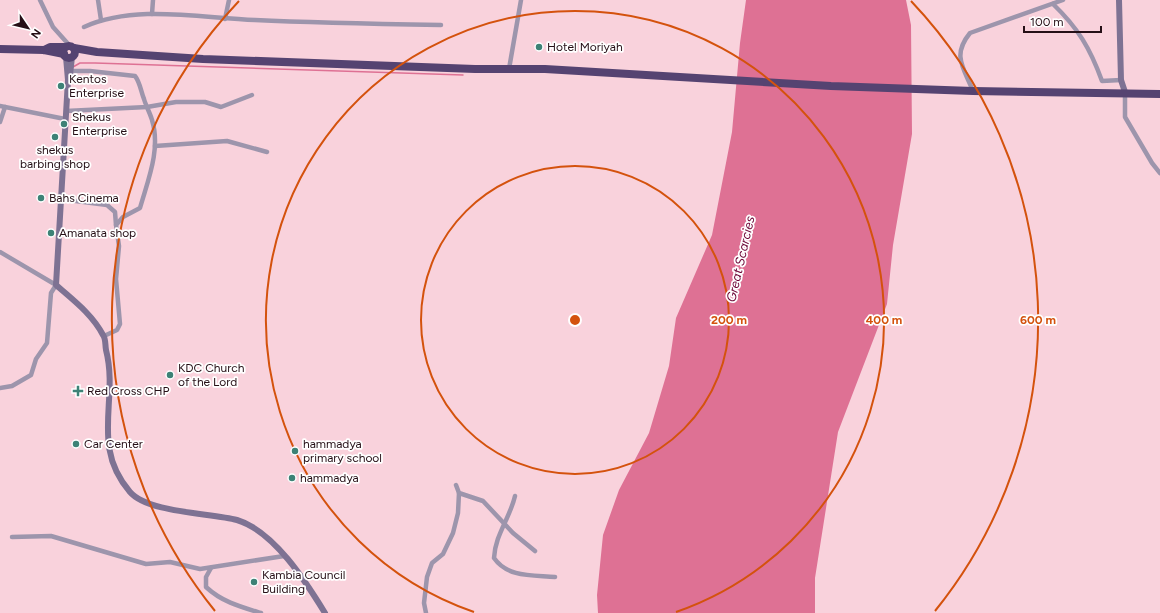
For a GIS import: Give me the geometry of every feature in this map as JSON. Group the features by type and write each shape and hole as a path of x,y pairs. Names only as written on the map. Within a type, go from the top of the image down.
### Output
{"highway":[{"path":"0,49 44,50 50,47 90,55 97,52 257,61 509,69 938,90 1125,92 1160,94"}],"main road":[{"path":"1119,0 1121,80 1125,92"},
{"path":"68,80 71,71 69,52"},
{"path":"69,52 56,285 88,313 104,336 109,359 107,446 115,468 124,485 131,494 166,508 237,520 254,528 284,556 308,587 325,613"}],"street":[{"path":"40,0 69,52"},
{"path":"98,0 101,20"},
{"path":"152,14 153,0"},
{"path":"225,19 229,0"},
{"path":"509,69 521,0"},
{"path":"973,91 959,57 962,42 970,33 1014,16 1063,0"},
{"path":"1052,4 1069,19 1088,46 1102,81 1121,80"},
{"path":"84,26 101,20 152,14 331,24 441,25"},
{"path":"71,71 135,76 138,80 152,119 155,146 152,167 140,208 123,217 116,225"},
{"path":"1125,92 1125,117 1152,163 1160,172"},
{"path":"66,111 147,107 176,102 204,102 221,107 252,94"},
{"path":"0,122 3,106 65,119"},
{"path":"155,146 227,141 267,152"},
{"path":"60,199 107,205 115,212 119,246 116,279 120,324 117,330 104,336"},
{"path":"0,252 56,285 52,293 47,343 36,358 31,375 12,386 0,388"},
{"path":"426,613 424,603 427,577 432,563 443,554 453,532 458,513 459,493 456,486"},
{"path":"459,493 483,501 494,511 504,525 535,551"},
{"path":"515,496 495,548 494,558 498,564 512,574 555,577"},
{"path":"12,536 51,536 146,564 170,562 200,569 284,556"},
{"path":"211,568 206,576 206,587 214,595 232,604 261,613"}],"water":[{"name":"Great Scarcies","path":"746,0 906,0 911,25 912,134 893,245 887,304 838,432 815,578 815,613 598,613 597,595 603,535 619,490 649,433 669,366 676,318 712,235 732,132 740,43"}],"waterway":[{"path":"73,67 80,63 95,63 463,75"}],"place":[{"name":"Hotel Moriyah","path":"539,47"},
{"name":"Kentos Enterprise","path":"61,86"},
{"name":"Shekus Enterprise","path":"64,124"},
{"name":"shekus barbing shop","path":"55,137"},
{"name":"Bahs Cinema","path":"41,198"},
{"name":"Amanata shop","path":"51,233"},
{"name":"KDC Church of the Lord","path":"170,375"},
{"name":"Red Cross CHP","path":"78,391"},
{"name":"Car Center","path":"76,444"},
{"name":"hammadya primary school","path":"295,451"},
{"name":"hammadya","path":"292,478"},
{"name":"Kambia Council Building","path":"254,582"}]}
